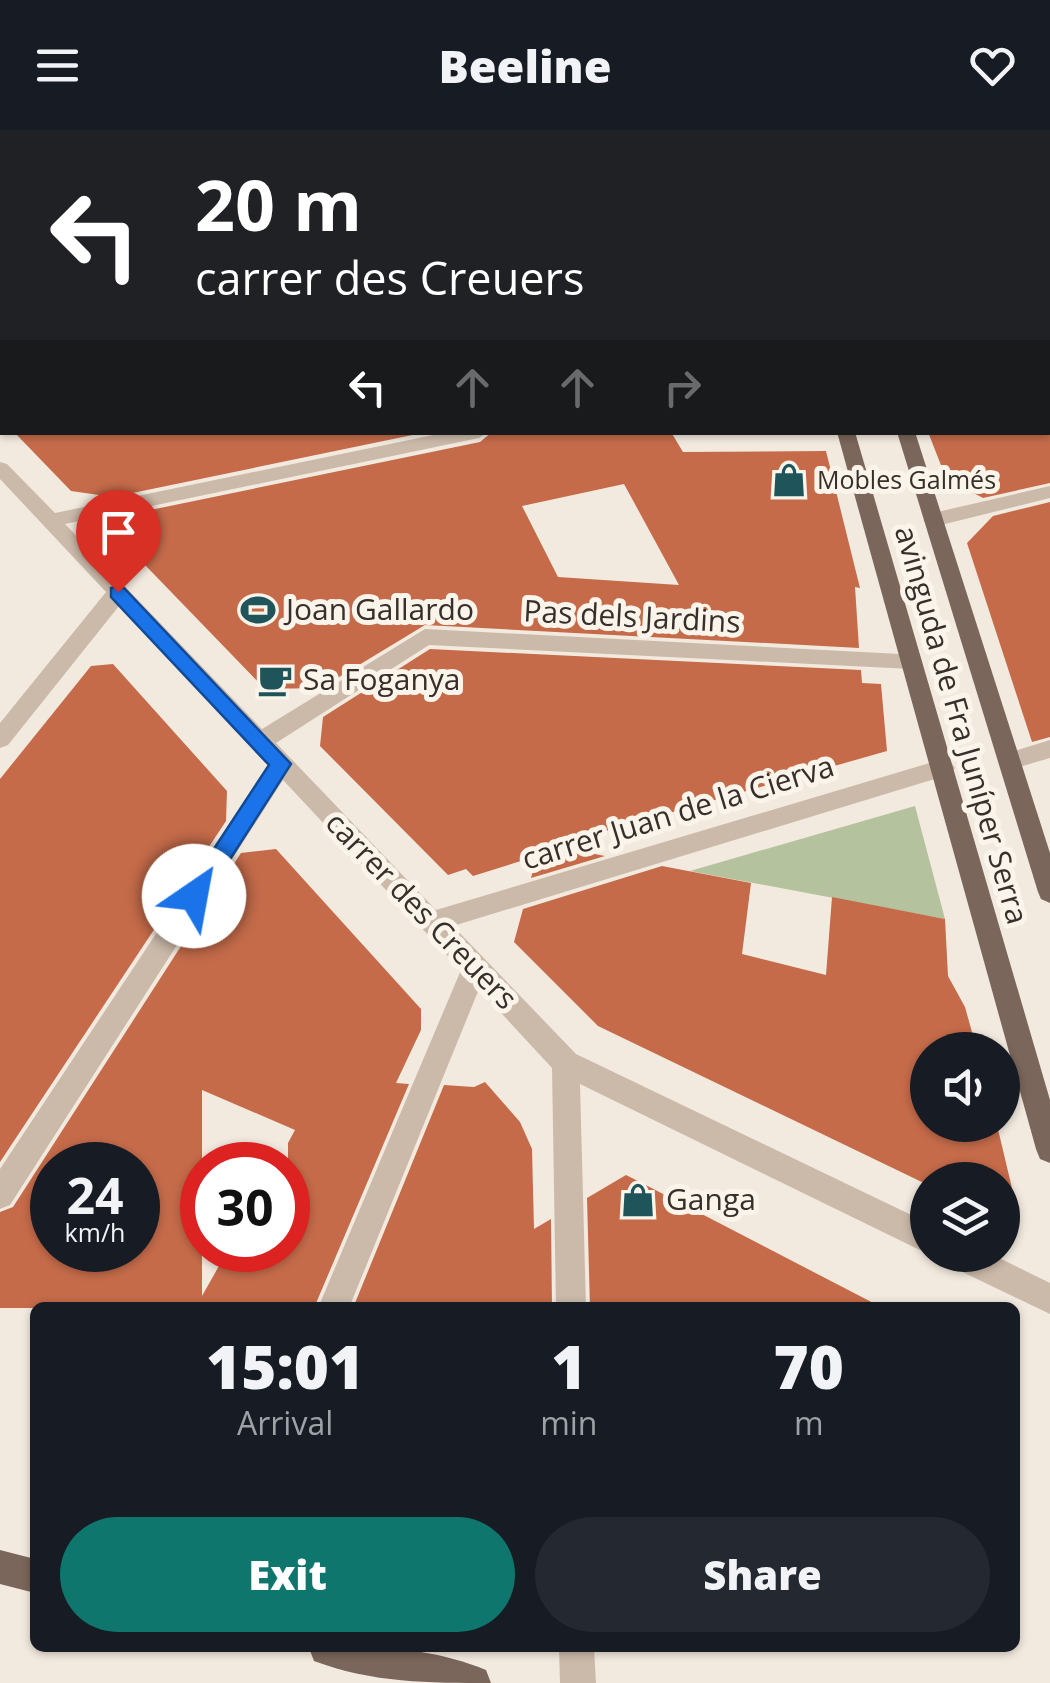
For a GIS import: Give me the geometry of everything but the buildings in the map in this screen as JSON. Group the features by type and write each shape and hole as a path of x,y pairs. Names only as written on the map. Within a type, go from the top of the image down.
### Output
{"main road":[{"name":"avinguda de Fra Juníper Serra","path":"847,435 1050,1149"},
{"name":"avinguda de Fra Juníper Serra","path":"907,435 1050,892"},
{"path":"0,1567 30,1575"},
{"path":"345,1652 474,1683"}],"street":[{"path":"50,521 465,435"},
{"name":"carrer des Creuers","path":"0,468 566,1063 910,1230"},
{"path":"933,520 1050,492"},
{"path":"0,738 118,592"},
{"name":"Pas dels Jardins","path":"260,742 425,637 911,661"},
{"path":"1008,761 1050,749"},
{"path":"0,1195 281,764"},
{"name":"carrer Juan de la Cierva","path":"431,922 943,768"},
{"path":"335,1302 475,967"},
{"path":"566,1063 570,1302"},
{"path":"996,1272 1050,1298"},
{"path":"577,1652 578,1683"}],"green space":[{"path":"915,806 945,919 690,871"}],"place":[{"name":"Mobles Galmés","path":"789,480"},
{"name":"Joan Gallardo","path":"258,610"},
{"name":"Sa Foganya","path":"275,680"},
{"name":"Ganga","path":"638,1200"}],"route":[{"path":"118,592 281,764 194,896"}]}
